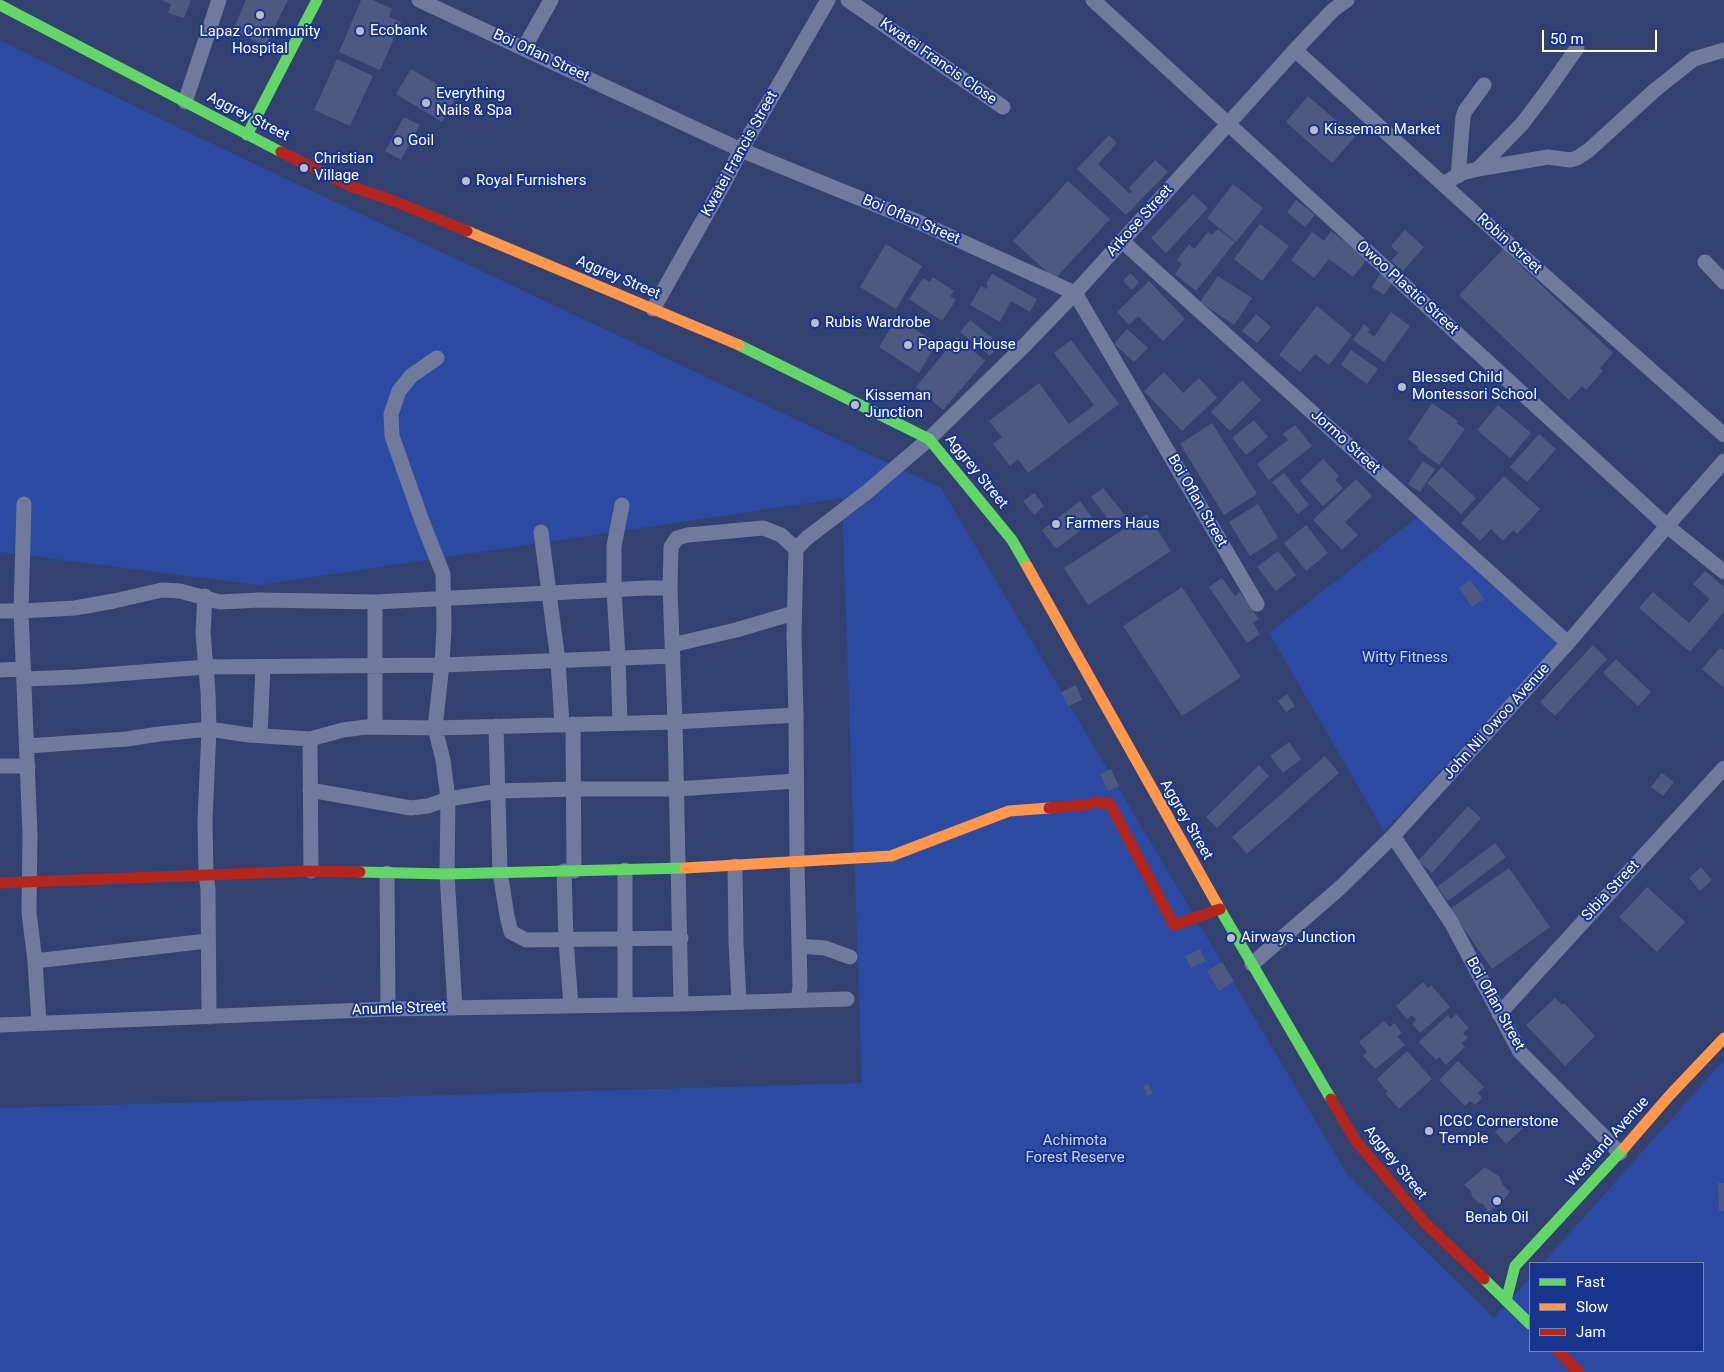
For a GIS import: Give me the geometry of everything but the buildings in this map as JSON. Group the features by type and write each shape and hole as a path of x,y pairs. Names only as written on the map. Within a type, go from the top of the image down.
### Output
{"main road":[{"path":"247,136 317,0"},
{"name":"Aggrey Street","path":"0,6 247,136 350,186 394,201 752,350 929,439 1012,540 1220,909 1355,1140 1425,1223 1484,1273 1506,1301 1529,1323"},
{"path":"0,883 311,871 447,874 625,870 735,866 891,856 1009,812 1085,805 1096,802 1110,804 1174,925 1220,909"},
{"name":"Westland Avenue","path":"1506,1301 1510,1267 1620,1153 1669,1096 1724,1038"},
{"path":"1559,1352 1580,1372"}],"street":[{"path":"185,102 219,0"},
{"name":"Boi Oflan Street","path":"418,0 741,150 923,224 1075,293 1257,604"},
{"path":"524,48 551,0"},
{"name":"Kwatei Francis Street","path":"653,309 741,150 828,0"},
{"name":"Kwatei Francis Close","path":"848,0 1003,107"},
{"name":"Owoo Plastic Street","path":"1093,0 1667,526 1724,572"},
{"name":"Arkose Street","path":"796,548 867,492 929,439 1023,347 1075,293 1296,50 1329,5 1347,0"},
{"path":"1478,169 1522,124 1576,48"},
{"name":"Robin Street","path":"1296,50 1724,435"},
{"path":"1443,184 1478,169 1548,157 1570,160 1578,158 1654,90 1694,59 1724,50"},
{"path":"1458,176 1463,117 1465,111 1484,85"},
{"name":"Jormo Street","path":"1122,241 1568,643"},
{"path":"1705,262 1724,282"},
{"path":"437,358 411,376 399,391 391,414 392,436 443,574 444,627 435,728 448,799 447,874 455,1008"},
{"name":"John Nii Owoo Avenue","path":"1252,964 1341,887 1393,836 1568,643 1724,461"},
{"path":"24,504 21,611 31,843 29,913 35,961 39,1023"},
{"path":"620,723 614,546 622,505"},
{"path":"681,1004 681,938 670,588 671,547 677,538 707,533 763,528 781,535 796,548 794,613 800,987 798,1000"},
{"path":"541,532 568,724 574,789 566,941 571,1005"},
{"path":"0,611 75,608 162,590 205,596 220,602 270,600 375,602 670,588"},
{"path":"205,596 203,633 209,729 205,820 210,1017"},
{"path":"375,602 375,727"},
{"path":"0,670 24,674 77,677 206,667 442,665 618,658 672,651 794,613"},
{"path":"260,735 263,667"},
{"path":"27,746 128,739 209,729 310,740 343,730 375,727 435,728 675,722 796,714"},
{"path":"496,726 500,872 507,916 512,932 526,940 566,941 681,938"},
{"path":"310,740 311,871"},
{"path":"0,766 28,766"},
{"name":"Sibia Street","path":"1499,1014 1724,768"},
{"path":"310,790 411,808 428,806 448,799 498,792 574,789 676,789 796,781"},
{"name":"Boi Oflan Street","path":"1393,836 1451,922 1520,1052 1620,1153"},
{"path":"735,866 739,1002"},
{"path":"625,870 625,1005"},
{"path":"387,874 388,1009"},
{"path":"35,961 208,941"},
{"path":"799,946 825,948 850,958"},
{"name":"Anumle Street","path":"0,1025 388,1009 848,999"}],"green space":[{"name":"Achimota Forest Reserve","path":"0,40 185,131 941,488 1347,1174 1494,1318 1529,1279 1529,1352 1704,1352 1704,1262 1544,1262 1724,1060 1724,1372 0,1372 0,1108 862,1083 842,498 259,585 0,552"},
{"name":"Witty Fitness","path":"1419,516 1559,644 1384,831 1269,633"}],"traffic: fast":[{"path":"247,135 317,0"},
{"path":"0,5 281,152"},
{"path":"739,345 929,439 1012,540 1027,566"},
{"path":"360,872 447,874 685,868"},
{"path":"1217,904 1331,1099"},
{"path":"1506,1301 1515,1266 1625,1147"},
{"path":"1484,1279 1529,1323"}],"traffic: slow":[{"path":"467,231 739,345"},
{"path":"1027,566 1217,904"},
{"path":"685,868 891,856 1009,811 1049,808"},
{"path":"1625,1147 1669,1096 1724,1038"}],"traffic: jam":[{"path":"281,152 350,186 394,201 467,231"},
{"path":"1049,808 1085,805 1096,802 1110,804 1174,925 1220,909"},
{"path":"0,883 311,871 360,872"},
{"path":"1331,1099 1355,1140 1425,1223 1484,1279"},
{"path":"1559,1352 1579,1372"}],"place":[{"name":"Lapaz Community Hospital","path":"260,15"},
{"name":"Ecobank","path":"360,31"},
{"name":"Everything Nails & Spa","path":"426,103"},
{"name":"Kisseman Market","path":"1314,130"},
{"name":"Goil","path":"398,141"},
{"name":"Christian Village","path":"304,168"},
{"name":"Royal Furnishers","path":"466,181"},
{"name":"Rubis Wardrobe","path":"815,323"},
{"name":"Papagu House","path":"908,345"},
{"name":"Blessed Child Montessori School","path":"1402,387"},
{"name":"Kisseman Junction","path":"855,405"},
{"name":"Farmers Haus","path":"1056,524"},
{"name":"Airways Junction","path":"1231,938"},
{"name":"ICGC Cornerstone Temple","path":"1429,1131"},
{"name":"Benab Oil","path":"1497,1201"}]}
